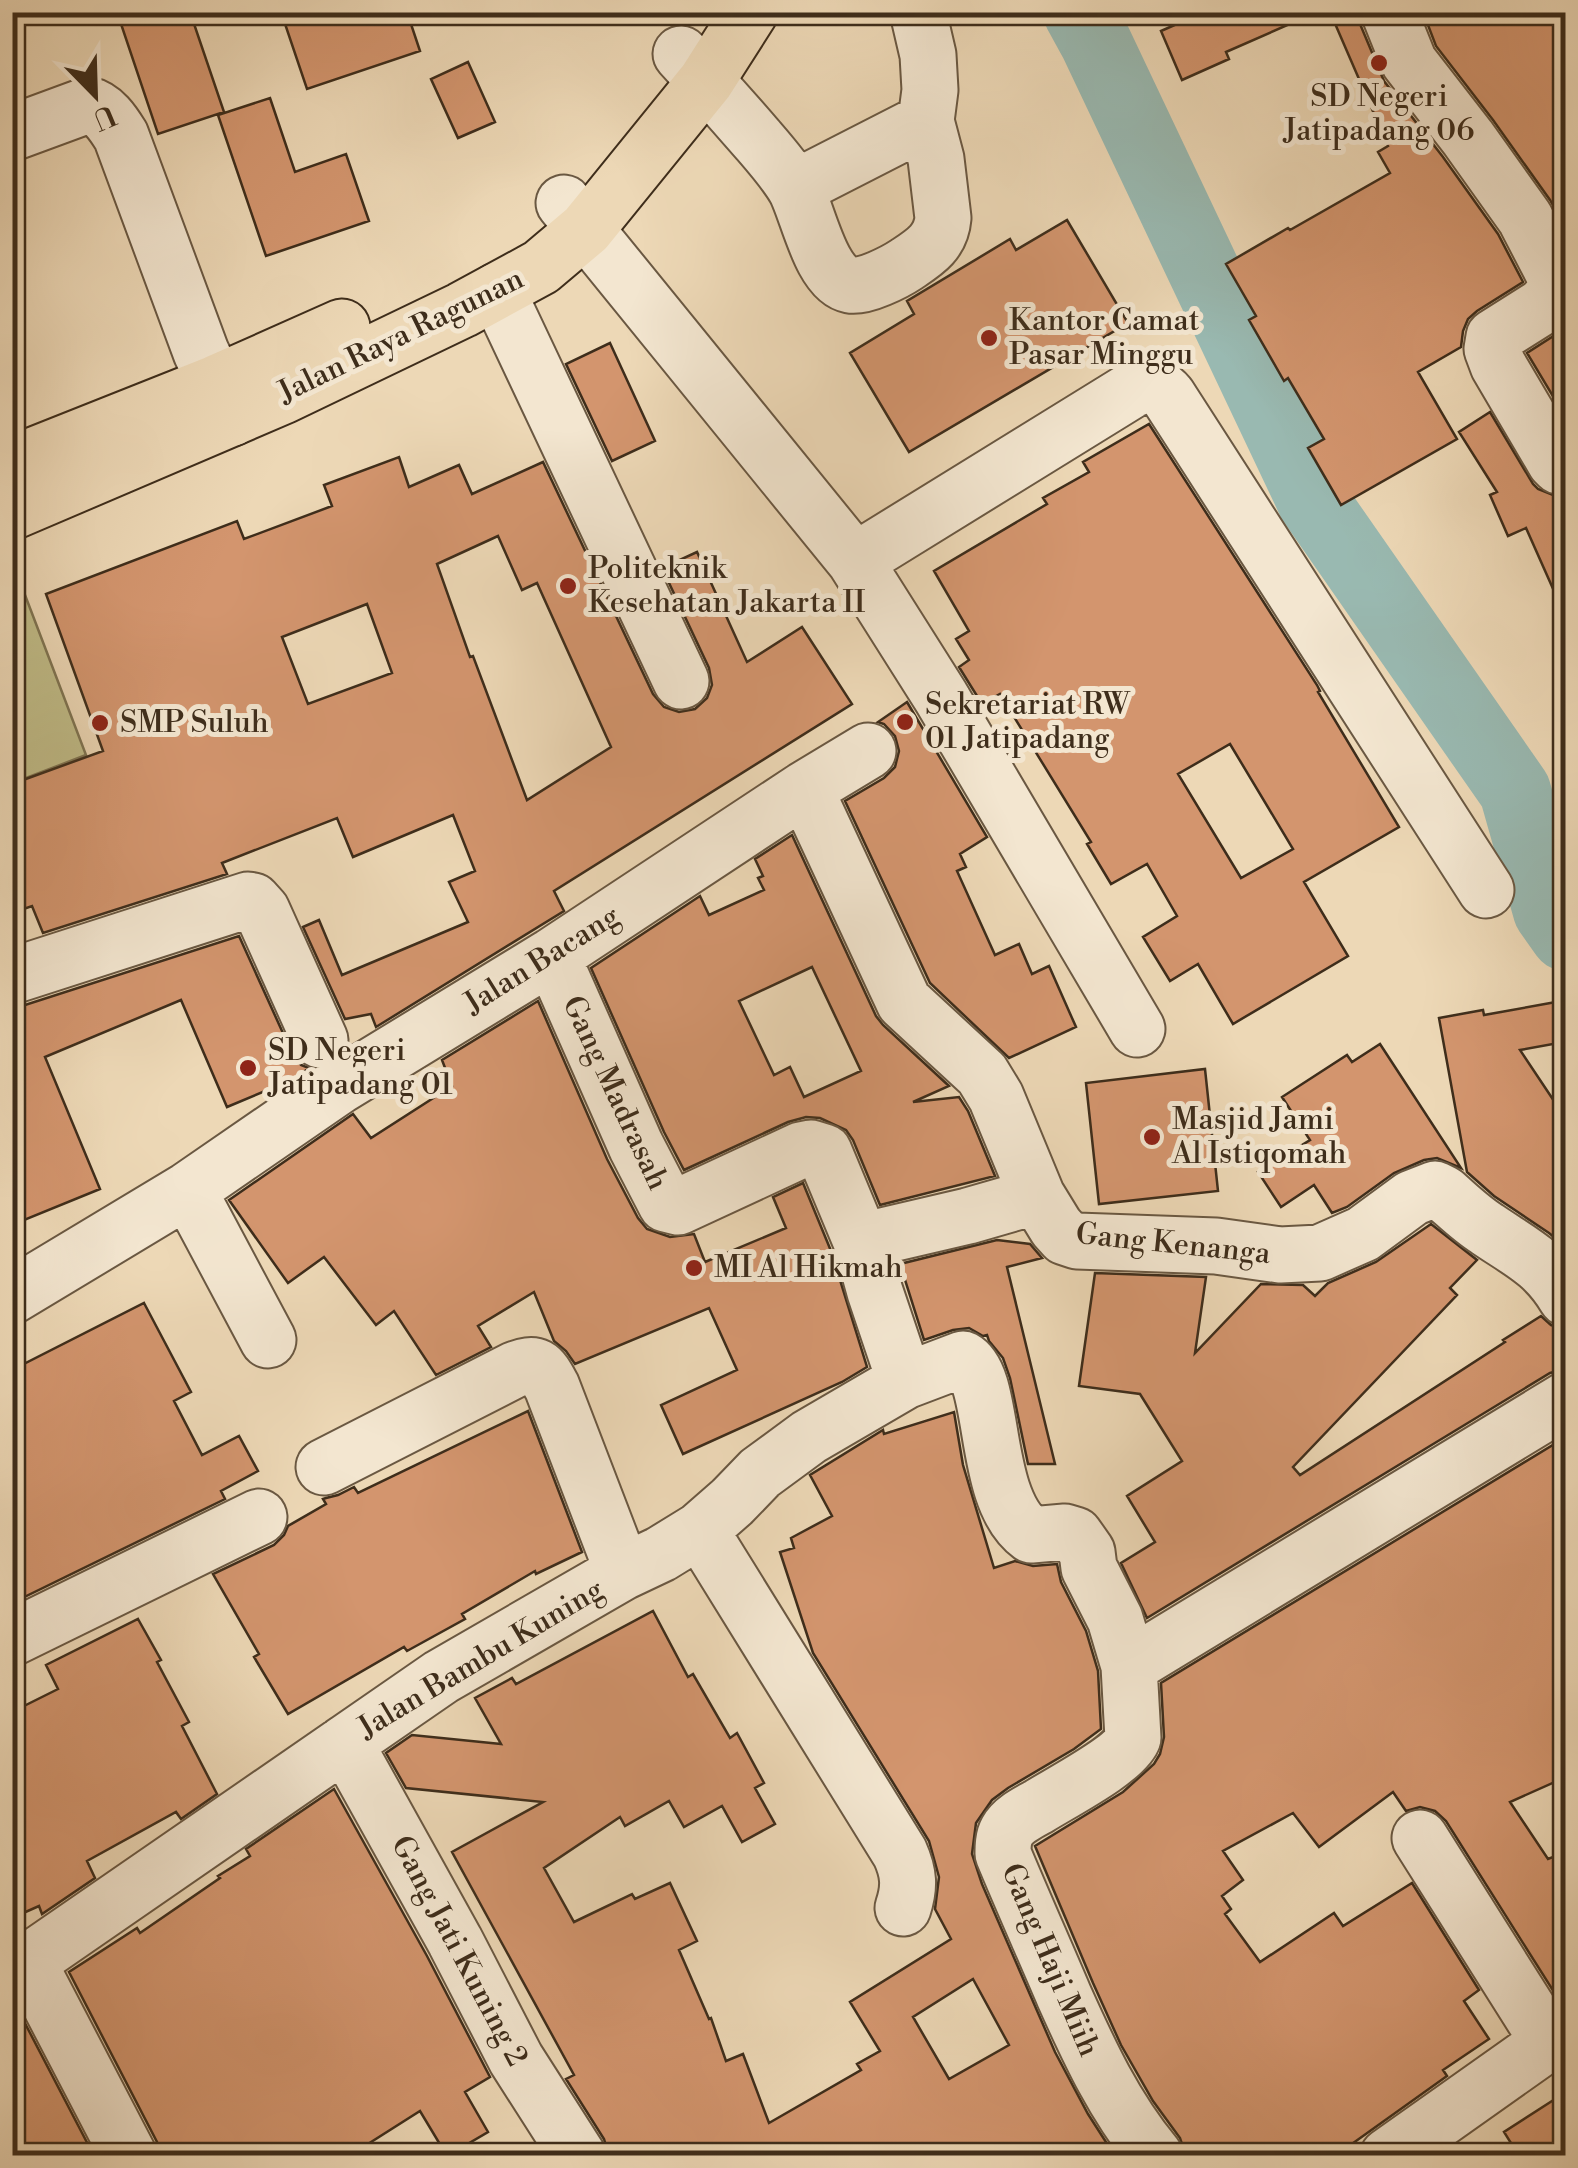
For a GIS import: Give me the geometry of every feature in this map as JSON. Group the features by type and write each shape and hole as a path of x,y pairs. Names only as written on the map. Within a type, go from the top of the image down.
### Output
{"main road":[{"name":"Jalan Raya Ragunan","path":"12,464 224,400 414,334 541,267 699,49 750,12"},
{"name":"Jalan Raya Ragunan","path":"12,512 224,400 340,328 500,252 534,229 575,216"}],"street":[{"path":"699,49 728,103 795,188 816,243 836,276 851,285 895,272 935,243 942,228 936,159 926,121 930,90 928,55 918,12"},
{"path":"1390,12 1409,62 1524,218 1555,276 1554,294 1543,306 1494,337 1492,349 1555,462 1566,466"},
{"path":"12,132 88,105 114,125 201,352 224,400"},
{"path":"795,188 926,121"},
{"path":"575,216 855,561 942,697 1137,1028"},
{"path":"496,292 681,681"},
{"path":"855,561 1132,390 1146,384 1164,391 1486,890"},
{"name":"Jalan Bacang","path":"12,1296 188,1190 340,1086 552,956 868,751"},
{"name":"Gang Kenanga","path":"804,789 904,1002 982,1074 996,1096 1037,1196 1065,1236 1077,1242 1216,1246 1302,1256 1331,1250 1354,1239 1412,1198 1434,1189 1536,1260 1566,1298"},
{"path":"12,976 253,901 262,911 320,1040"},
{"name":"Gang Madrasah","path":"552,956 636,1146 666,1204 682,1204 811,1148 824,1152 861,1241"},
{"path":"188,1190 268,1340"},
{"path":"930,1371 879,1305 861,1241 1037,1196"},
{"name":"Gang Haji Miih","path":"930,1371 960,1359 968,1361 978,1374 994,1464 1015,1518 1029,1534 1066,1532 1075,1535 1083,1545 1129,1666 1133,1738 1130,1744 1110,1762 1020,1818 1006,1832 1003,1854 1092,2058 1132,2128 1155,2156"},
{"path":"324,1467 514,1370 536,1365 552,1387 623,1572"},
{"name":"Jalan Bambu Kuning","path":"20,1966 441,1677 700,1530 786,1452 930,1371"},
{"path":"1129,1666 1566,1400"},
{"path":"12,1638 259,1517"},
{"path":"700,1530 900,1853 908,1870 903,1908"},
{"name":"Gang Jati Kuning 2","path":"345,1743 456,1941 516,2059 578,2156"},
{"path":"1388,2156 1557,2036 1420,1838"},
{"path":"20,1966 129,2156"}],"shaded area":[{"path":"25,595 86,755 13,783 13,600"}],"building":[{"path":"117,12 190,12 224,112 158,134"},
{"path":"281,12 407,12 420,51 307,89"},
{"path":"1204,12 1317,12 1226,52 1229,59 1182,80 1161,31"},
{"path":"1330,12 1359,12 1360,24 1384,81 1498,234 1523,282 1468,319 1461,347 1418,372 1457,439 1341,505 1308,448 1324,439 1249,320 1256,316 1226,264 1390,173 1378,152 1388,146"},
{"path":"1423,12 1566,12 1566,228 1493,120 1436,46"},
{"path":"468,62 495,122 458,138 431,79"},
{"path":"270,98 295,172 346,154 369,221 266,256 218,115"},
{"name":"Kantor Camat Pasar Minggu","path":"1067,220 1128,323 909,452 850,353 914,314 907,301 1010,239 1016,250"},
{"path":"1566,328 1566,418 1527,353"},
{"path":"610,343 655,441 612,461 566,364"},
{"path":"1490,412 1533,484 1566,497 1566,618 1526,528 1508,536 1490,495 1497,492 1459,432"},
{"path":"1149,424 1317,685 1399,827 1304,882 1348,956 1233,1024 1198,964 1170,981 1143,937 1177,916 1147,864 1111,884 1087,844 1091,842 1000,694 982,704 959,667 969,660 956,639 969,631 934,571 1047,504 1043,498 1089,472 1083,462","holes":["1230,744 1293,849 1241,878 1178,774"]},
{"path":"399,457 409,487 459,465 472,494 543,462 653,694 664,707 679,712 695,709 707,698 712,685 709,668 662,568 697,552 747,662 802,627 852,704 554,891 564,911 376,1027 371,1014 345,1019 303,927 319,920 342,975 468,922 449,882 475,871 453,815 353,857 337,818 222,863 227,874 43,933 32,906 12,913 12,784 103,751 46,594 237,521 244,539 332,506 324,485","holes":["498,536 522,590 537,583 611,747 527,800 437,564","367,604 392,673 308,704 282,637"]},
{"path":"907,702 987,837 960,854 966,867 957,871 995,955 1019,944 1032,974 1049,966 1076,1027 1009,1058 930,983 845,801 895,767 899,751 895,736 878,722"},
{"path":"792,835 876,1016 949,1086 913,1102 959,1097 995,1176 880,1205 846,1130 820,1118 806,1117 684,1170 591,968 700,896 709,915 764,890 755,859","holes":["812,967 861,1071 804,1097 790,1067 774,1075 739,1001"]},
{"name":"SD Negeri Jatipadang 01","path":"239,936 292,1053 301,1065 309,1068 294,1079 227,1107 181,1000 45,1057 100,1189 12,1225 12,1006"},
{"path":"538,1001 607,1159 647,1229 670,1237 694,1234 705,1262 786,1228 773,1197 803,1183 831,1251 867,1367 683,1454 661,1405 737,1370 709,1308 575,1364 554,1341 534,1292 478,1326 491,1347 436,1375 394,1311 376,1325 324,1257 288,1283 229,1200 353,1114 371,1138 452,1086 442,1060"},
{"path":"1556,1002 1564,1042 1520,1050 1566,1119 1566,1247 1467,1172 1439,1018 1483,1010 1484,1015"},
{"path":"1380,1044 1461,1168 1437,1158 1424,1160 1394,1173 1347,1207 1332,1213 1314,1185 1281,1207 1258,1172 1310,1140 1282,1097 1347,1055 1352,1062"},
{"name":"Masjid Jami Al Istiqomah","path":"1205,1069 1218,1191 1099,1204 1086,1083"},
{"path":"1431,1224 1477,1260 1450,1288 1457,1295 1293,1467 1300,1475 1541,1316 1551,1325 1566,1329 1566,1369 1550,1373 1147,1618 1121,1563 1155,1542 1127,1496 1182,1461 1140,1394 1079,1386 1095,1273 1206,1277 1195,1353 1261,1284 1303,1285 1315,1296 1328,1283 1376,1262"},
{"path":"997,1240 1030,1244 1042,1258 1007,1267 1055,1464 1028,1464 1010,1378 1003,1358 987,1335 969,1328 924,1340 900,1264"},
{"path":"144,1303 191,1392 174,1401 202,1455 239,1436 258,1471 221,1491 225,1499 12,1603 12,1370"},
{"path":"528,1411 582,1552 536,1574 535,1571 462,1614 465,1619 407,1651 404,1647 288,1714 254,1657 259,1654 213,1574 274,1545 288,1526 326,1504 323,1499 354,1487 358,1493"},
{"path":"954,1412 963,1465 994,1568 1015,1561 1033,1566 1057,1564 1061,1582 1086,1631 1098,1671 1101,1729 992,1800 976,1823 972,1854 1055,2052 1115,2156 609,2156 604,2139 566,2079 574,2075 452,1852 543,1802 406,1788 386,1753 412,1735 501,1744 475,1698 512,1678 516,1684 653,1611 688,1677 693,1674 730,1738 737,1733 764,1783 755,1788 775,1824 742,1842 722,1806 684,1827 669,1801 625,1826 620,1817 544,1868 574,1922 632,1894 635,1899 670,1883 697,1941 679,1950 726,2061 743,2054 769,2123 861,2070 857,2064 880,2051 850,2002 951,1939 935,1909 939,1877 929,1841 813,1653 780,1552 794,1548 791,1538 832,1516 810,1475 883,1430 884,1434","holes":["973,1979 1009,2045 949,2079 913,2017"]},
{"path":"1566,1437 1566,1777 1510,1802 1548,1859 1566,1852 1566,1999 1559,2000 1446,1821 1435,1811 1420,1807 1406,1811 1393,1792 1319,1847 1293,1813 1223,1851 1243,1880 1222,1896 1231,1909 1225,1914 1260,1962 1334,1913 1343,1926 1412,1883 1479,1990 1464,2001 1489,2039 1443,2070 1447,2076 1335,2156 1186,2156 1180,2138 1121,2045 1035,1846 1123,1792 1154,1764 1164,1737 1161,1683"},
{"path":"138,1619 189,1722 182,1726 217,1794 181,1819 176,1812 87,1861 95,1878 42,1914 39,1906 12,1918 12,1712 58,1689 46,1665"},
{"path":"334,1789 490,2077 465,2092 488,2132 447,2156 420,2111 349,2156 160,2156 157,2142 69,1972 137,1928 140,1933 220,1878 250,1856 246,1849"},
{"path":"16,2006 94,2156 12,2156 12,2008"},
{"path":"1566,2092 1566,2156 1519,2156 1504,2132"}],"waterway":[{"path":"1079,12 1313,501 1515,791 1549,911 1566,935"}],"place":[{"name":"SD Negeri Jatipadang 06","path":"1379,63"},
{"name":"Kantor Camat Pasar Minggu","path":"989,338"},
{"name":"Politeknik Kesehatan Jakarta II","path":"568,586"},
{"name":"Sekretariat RW 01 Jatipadang","path":"905,722"},
{"name":"SMP Suluh","path":"100,723"},
{"name":"SD Negeri Jatipadang 01","path":"248,1068"},
{"name":"Masjid Jami Al Istiqomah","path":"1152,1137"},
{"name":"MI Al Hikmah","path":"694,1268"}]}
